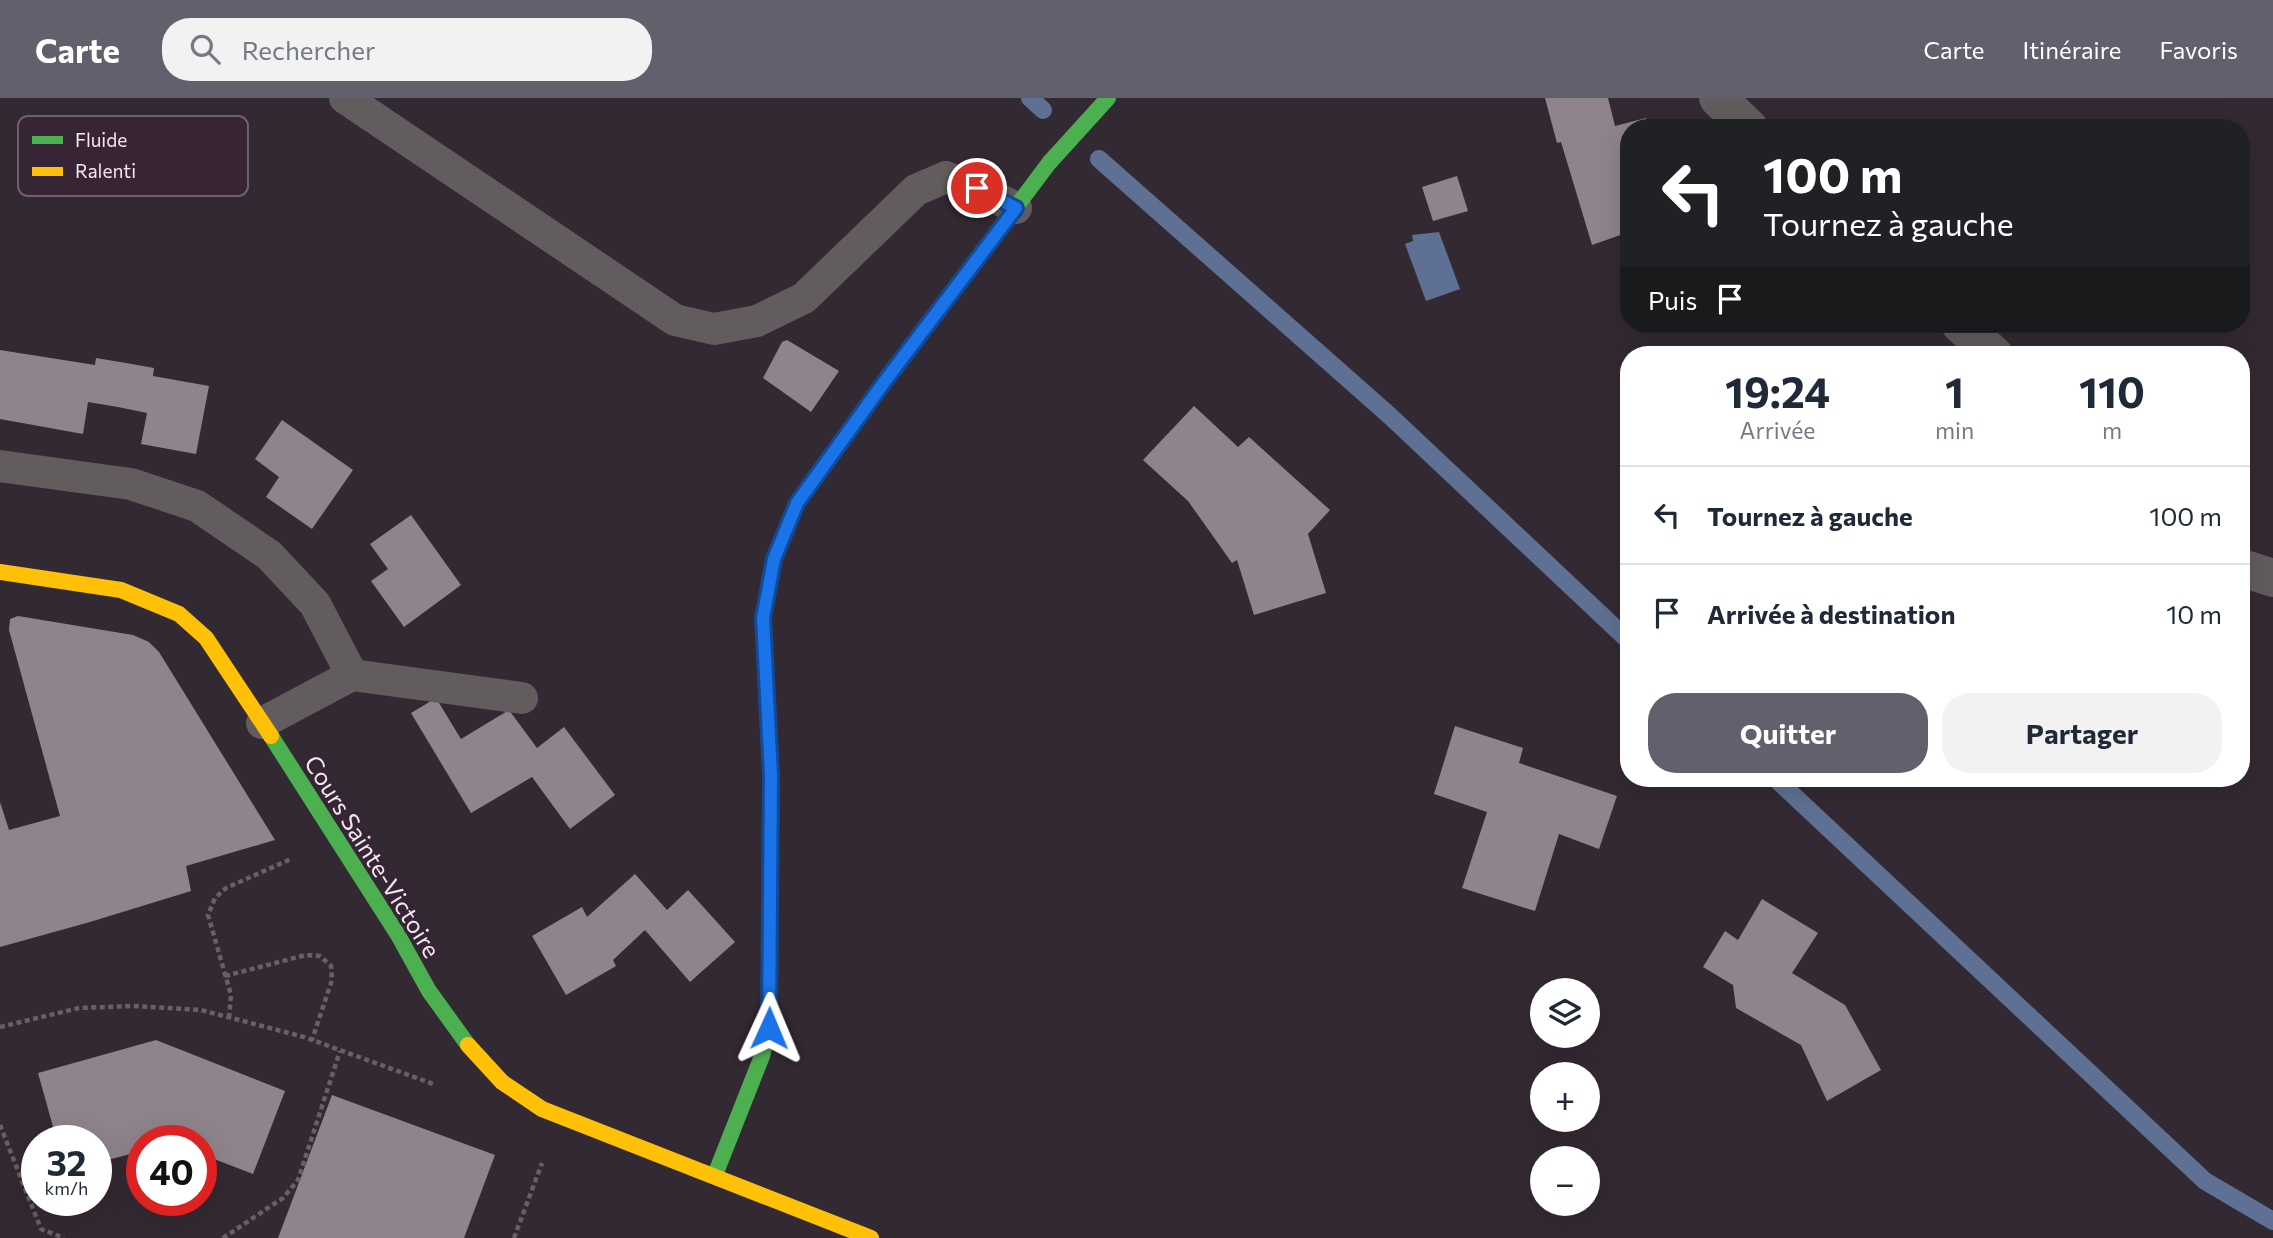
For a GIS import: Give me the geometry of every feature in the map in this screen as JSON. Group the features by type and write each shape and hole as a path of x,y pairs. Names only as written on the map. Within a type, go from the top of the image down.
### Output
{"street":[{"path":"715,1175 762,1056 769,1028 771,775 763,618 774,559 797,503 885,381 1049,163 1108,98"},
{"path":"1717,98 1739,119"},
{"path":"1970,333 1984,346"},
{"path":"2250,571 2273,578"},
{"name":"Cours Sainte-Victoire","path":"0,572 121,590 179,614 206,638 398,935 429,991 459,1035 502,1082 542,1109 871,1238"}],"lane":[{"path":"345,98 675,320 715,329 757,321 804,298 916,190 946,177 977,188 1016,208"},
{"path":"0,466 131,484 197,506 270,555 315,604 352,675"},
{"path":"262,723 352,675 522,698"}],"path":[{"path":"229,1018 231,995 208,915 215,898 226,888 299,856"},
{"path":"225,976 306,955 320,956 331,966 332,980 312,1040"},
{"path":"0,1027 79,1008 133,1006 201,1010 312,1040 432,1085"},
{"path":"223,1238 283,1198 298,1180 340,1051"},
{"path":"0,1125 41,1229 64,1238"},
{"path":"514,1238 542,1161"}],"water":[{"path":"1439,232 1460,289 1426,301 1405,244 1413,241 1412,235"}],"building":[{"path":"1545,98 1608,98 1615,126 1620,125 1620,235 1592,245 1561,142 1557,143"},
{"path":"1457,176 1468,211 1433,221 1422,187"},
{"path":"787,340 839,371 811,412 763,378 782,342"},
{"path":"0,350 95,365 96,358 126,363 154,368 153,376 209,386 196,454 141,444 147,413 118,407 88,402 83,434 0,419"},
{"path":"1194,406 1238,447 1249,437 1330,510 1308,534 1326,593 1254,615 1237,560 1232,563 1188,501 1143,460"},
{"path":"282,420 353,470 312,529 266,497 279,477 255,459"},
{"path":"411,515 461,585 404,627 371,581 388,569 370,544"},
{"path":"18,616 133,635 149,642 159,652 275,840 186,866 191,891 0,947 0,802 9,830 60,816 9,630 10,619"},
{"path":"436,698 461,739 509,710 537,748 564,727 615,795 570,829 532,777 471,813 411,713"},
{"path":"1455,726 1523,748 1519,763 1617,796 1599,849 1559,834 1535,911 1462,888 1487,812 1434,794"},
{"path":"635,874 667,910 688,890 735,942 690,982 645,930 613,960 616,966 566,995 532,936 582,907 587,917"},
{"path":"1762,899 1818,933 1792,973 1845,1005 1881,1070 1827,1101 1801,1045 1736,1008 1733,985 1703,967 1725,931 1738,940"},
{"path":"156,1040 285,1091 253,1174 217,1160 217,1125 126,1125 126,1155 112,1159 112,1125 53,1125 38,1073"},
{"path":"332,1095 495,1155 464,1238 278,1238"}],"waterway":[{"path":"1030,98 1043,110"},
{"path":"1099,159 1390,416 1620,633"},
{"path":"1785,787 2205,1181 2273,1221"}],"traffic: fast":[{"path":"1013,211 1049,163 1108,98"},
{"path":"271,736 398,935 429,991 468,1045"},
{"path":"715,1175 762,1056 769,1028 769,743"}],"traffic: slow":[{"path":"769,743 763,618 774,559 797,503 1013,211"},
{"path":"0,572 121,590 179,614 206,638 271,736"},
{"path":"468,1045 502,1082 542,1109 871,1238"}],"route":[{"path":"769,1028 771,775 763,618 774,559 797,503 1016,208 977,188"}]}
